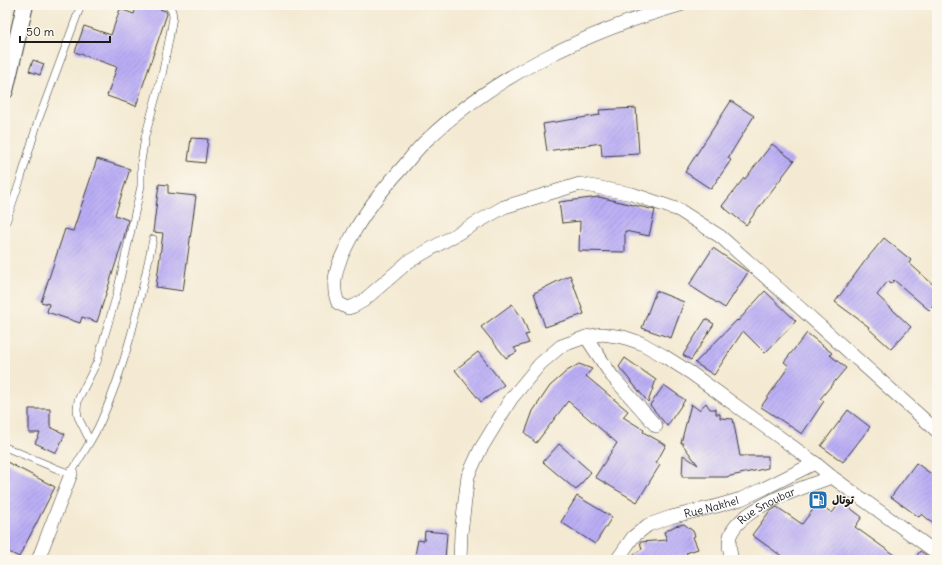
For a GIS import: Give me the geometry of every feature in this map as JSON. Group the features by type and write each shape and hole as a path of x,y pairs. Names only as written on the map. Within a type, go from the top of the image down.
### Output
{"street":[{"path":"5,91 25,5"},
{"path":"680,5 646,15 582,41 526,67 488,91 454,116 428,138 370,206 350,240 340,261 334,284 334,294 338,303 348,308 363,301 408,262 504,207 580,184 632,194 679,210 721,236 937,431"},
{"path":"460,560 461,533 468,476 480,450 511,399 540,364 561,346 586,337 602,334 623,337 641,343 691,373 815,462 832,477 937,553"},
{"path":"586,337 612,376 656,426"},
{"name":"Rue Nakhel","path":"617,560 633,537 648,525 671,516 741,499 815,462"},
{"path":"38,560 71,474"},
{"name":"Rue Snoubar","path":"732,560 729,548 730,537 740,521 748,514 767,504 832,477"}],"lane":[{"path":"5,225 38,121 81,5"},
{"path":"90,441 78,417 77,404 97,362 118,290 141,186 145,136 162,75 169,40 173,16 168,5"},
{"path":"5,447 71,474 101,421 132,334 153,238"}],"building":[{"path":"137,5 147,5 166,11 167,14 136,106 107,96 117,67 75,52 84,26 111,35 120,9 134,14"},
{"path":"33,60 44,64 40,75 29,71"},
{"path":"731,101 754,116 728,158 731,160 711,189 685,172"},
{"path":"636,108 639,154 602,156 601,143 547,151 543,124 600,115 599,110"},
{"path":"191,138 208,139 205,163 188,161"},
{"path":"772,144 794,161 746,225 722,206"},
{"path":"97,159 130,169 115,215 128,220 97,322 82,317 80,323 47,312 49,304 41,302 65,229 73,231"},
{"path":"159,184 168,185 168,193 196,196 183,291 156,287 163,233 153,232"},
{"path":"599,197 655,210 649,236 625,231 625,252 579,251 580,221 562,223 559,202"},
{"path":"884,238 911,260 909,263 937,288 937,302 929,310 894,280 891,284 888,281 877,295 911,327 891,349 868,328 869,327 835,302"},
{"path":"713,248 748,272 725,308 689,285"},
{"path":"570,275 584,314 545,327 534,293"},
{"path":"656,291 684,302 671,338 642,328"},
{"path":"765,291 796,321 765,353 743,331 714,375 695,363 737,320 738,321"},
{"path":"512,304 523,319 529,334 525,335 529,343 514,348 517,352 506,358 481,327"},
{"path":"706,319 714,324 691,360 683,355"},
{"path":"807,333 832,353 830,355 846,368 820,399 824,401 802,434 761,407 789,366 784,362"},
{"path":"478,352 504,385 481,402 455,370"},
{"path":"625,358 656,380 648,402 619,367"},
{"path":"579,364 592,369 586,376 628,411 623,417 644,430 643,432 666,445 656,463 660,465 637,502 595,477 617,443 568,401 536,443 525,433 533,411 550,386 567,371"},
{"path":"664,385 685,400 667,426 650,405"},
{"path":"706,403 710,409 716,409 716,414 720,414 720,418 733,419 740,456 768,456 768,468 726,477 682,477 683,455 698,465 683,443 681,443 691,404 699,410"},
{"path":"29,409 50,409 50,427 65,434 56,453 35,443 40,433 29,433"},
{"path":"848,410 870,427 843,462 821,446"},
{"path":"559,444 591,472 576,490 543,462"},
{"path":"5,461 55,487 19,557 5,550"},
{"path":"916,463 937,478 937,527 922,514 919,517 891,497"},
{"path":"577,496 612,517 595,544 561,522"},
{"path":"841,501 862,517 855,527 901,560 787,560 752,535 769,512 777,507 802,524 818,503 832,513"},
{"path":"684,524 693,531 695,536 693,537 698,549 686,553 688,555 676,560 627,560 629,557 642,549 640,542 667,540 664,532 675,526"},
{"path":"425,531 447,533 445,560 416,560 415,555 418,540 424,541"},
{"path":"920,551 932,559 934,560 914,560"}],"place":[{"name":"توتال","path":"818,500"}]}
